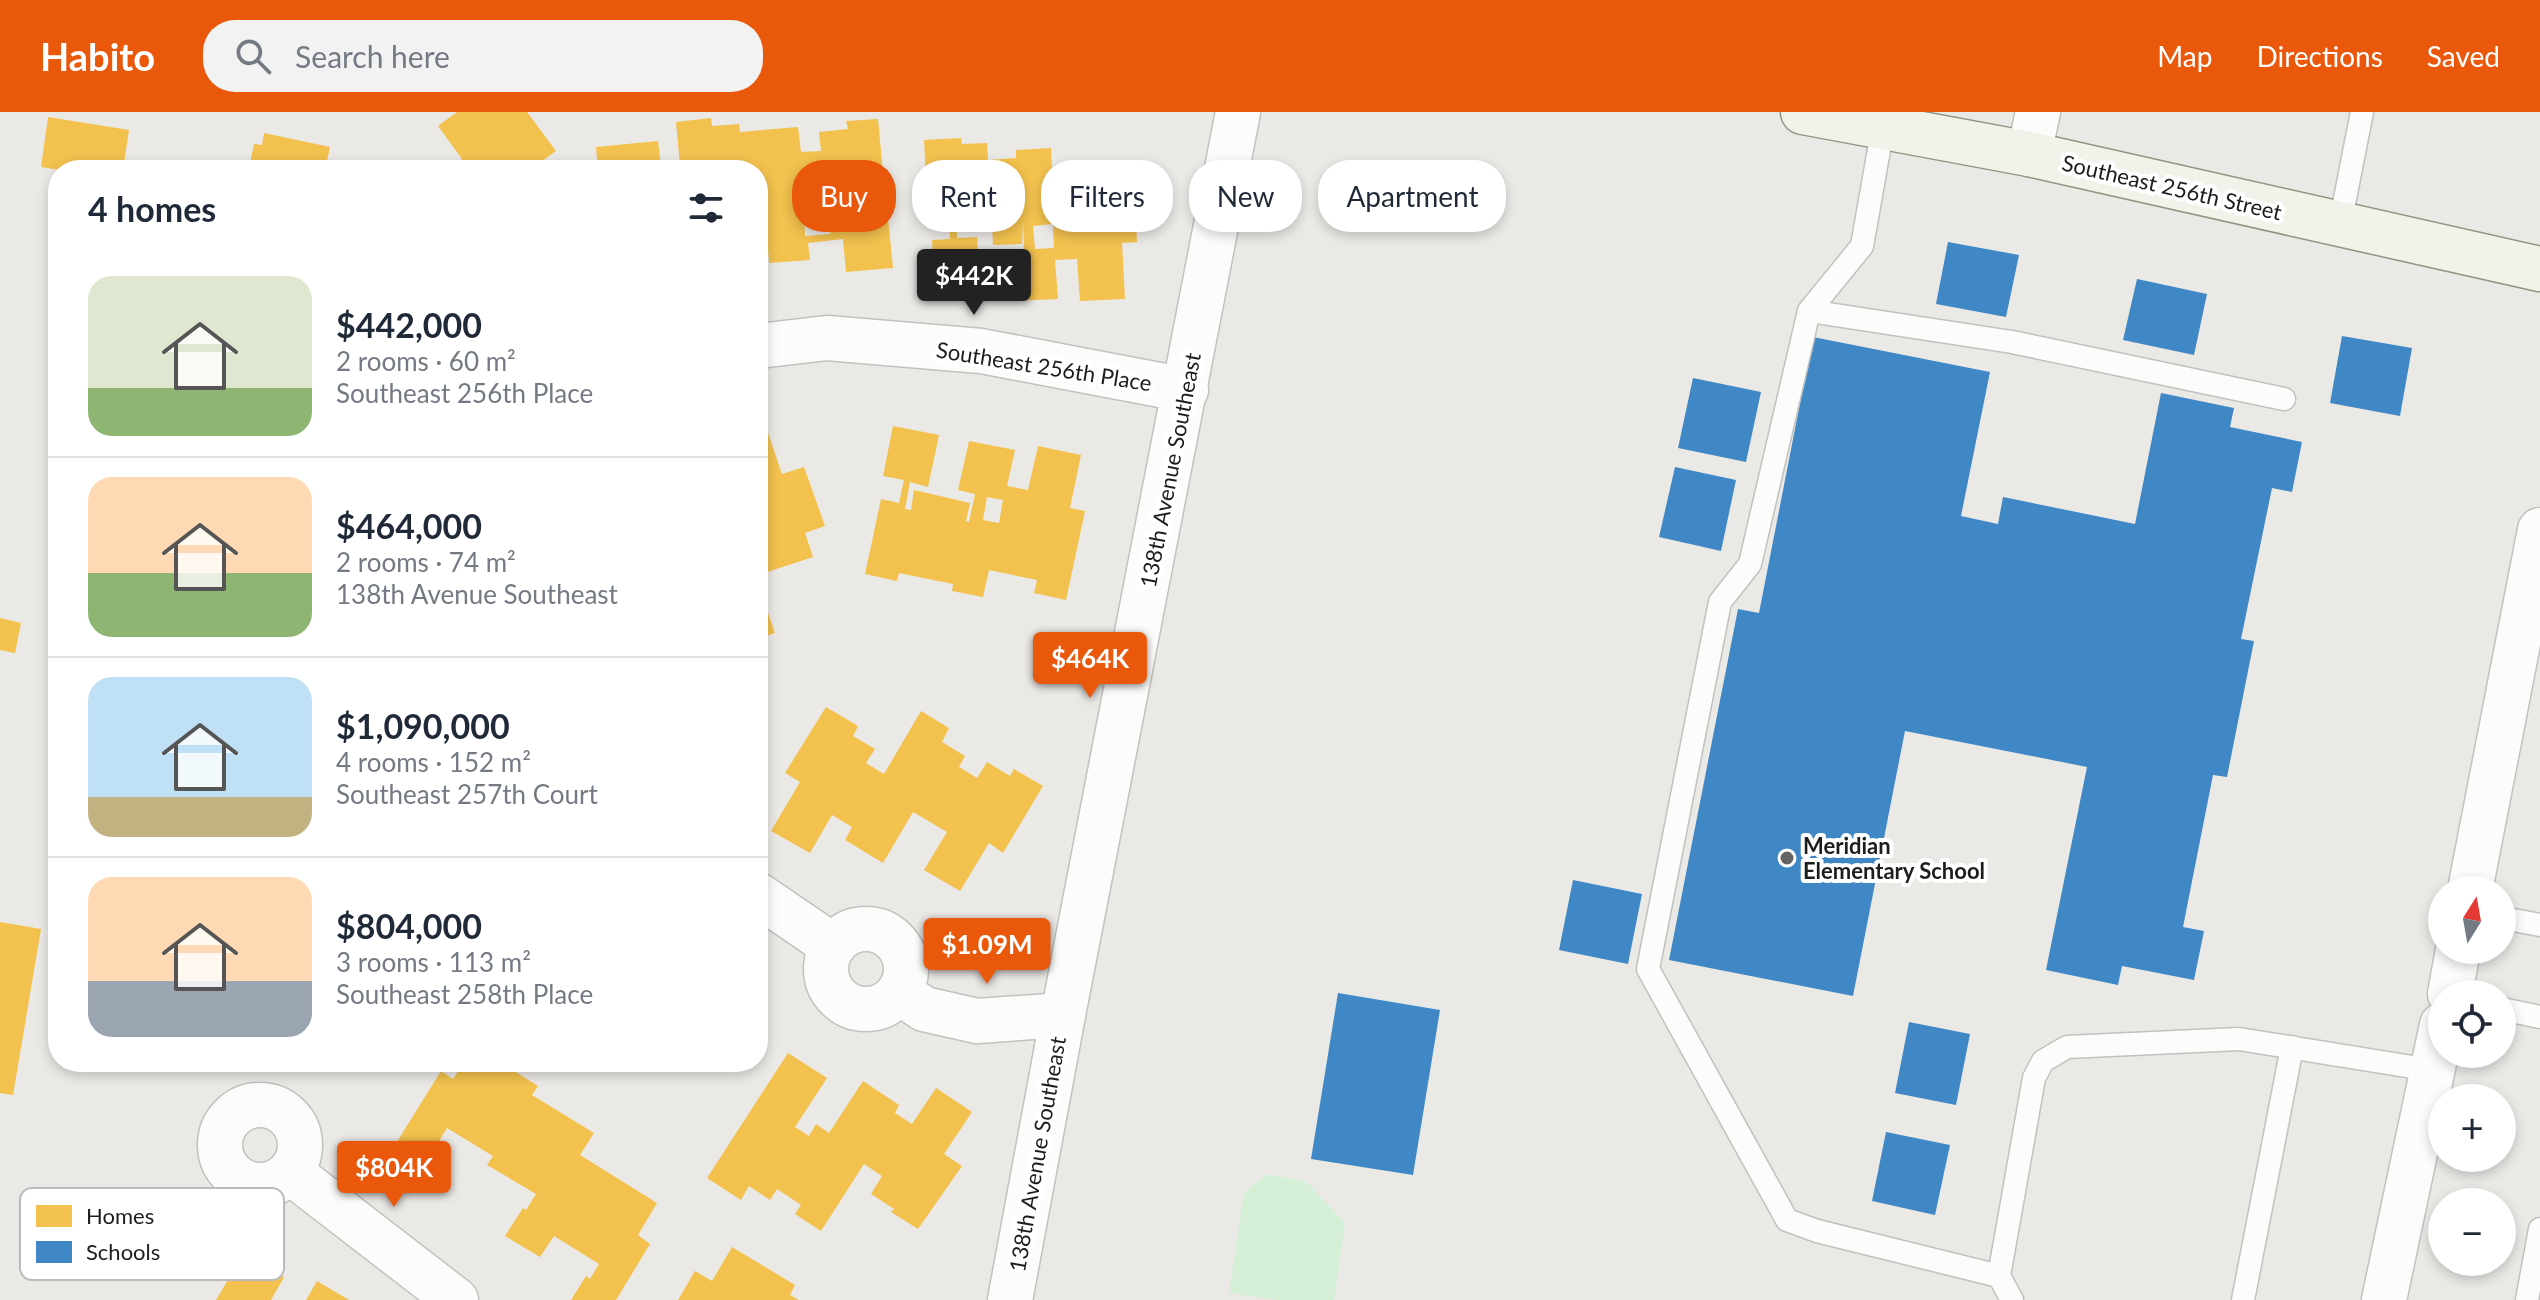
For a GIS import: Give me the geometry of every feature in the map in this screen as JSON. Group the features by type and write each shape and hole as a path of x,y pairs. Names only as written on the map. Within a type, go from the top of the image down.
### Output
{"main road":[{"name":"Southeast 256th Street","path":"1803,112 2029,154 2540,269"}],"street":[{"name":"138th Avenue Southeast","path":"1010,1300 1238,112"},
{"path":"2029,154 2038,112"},
{"name":"Southeast 256th Place","path":"768,345 827,338 981,351 1186,390"},
{"path":"2473,876 2540,530"},
{"path":"768,902 833,946"},
{"path":"859,929 874,929 889,935 900,947 905,962 905,977 899,992 888,1002 873,1008 857,1008 843,1001 832,991 826,976 827,960 833,946 844,935 859,929"},
{"path":"899,992 924,1009 977,1021 1063,1015"},
{"path":"2384,1300 2431,1070"},
{"path":"290,1172 456,1300"}],"lane":[{"path":"2340,224 2362,112"},
{"path":"1883,127 1862,246 1809,311 1750,564 1720,602 1648,969 1787,1220 1817,1231 1999,1276"},
{"path":"1809,311 2012,342 2284,399"},
{"path":"2516,921 2540,925"},
{"path":"2516,1012 2540,1017"},
{"path":"2012,1300 1999,1276 2034,1078 2043,1061 2067,1047 2239,1039 2431,1070"},
{"path":"2243,1300 2292,1047"},
{"path":"2527,1300 2540,1229"}],"green space":[{"path":"1268,1174 1307,1182 1345,1223 1334,1300 1278,1300 1229,1293 1244,1192"}],"building: Homes":[{"path":"457,112 527,112 556,151 544,160 461,160 438,126"},
{"path":"48,117 129,130 124,160 48,160 48,168 41,167"},
{"path":"711,118 712,126 739,124 740,132 798,127 801,152 821,151 819,132 848,129 846,121 878,119 882,160 792,160 792,232 805,232 805,236 830,232 889,232 893,268 846,272 843,239 808,243 810,260 769,263 768,160 680,160 676,122"},
{"path":"264,133 330,147 327,160 251,160 254,144 262,145"},
{"path":"961,138 962,144 987,143 988,160 925,160 924,140"},
{"path":"658,141 660,160 597,160 596,147"},
{"path":"1051,148 1052,160 1041,160 1041,225 1033,226 1035,249 1054,248 1053,232 1136,232 1137,242 1122,243 1125,299 1080,301 1077,259 1055,260 1058,299 1012,301 1010,251 1024,251 1025,160 988,160 1016,158 1016,150"},
{"path":"950,232 957,232 957,238 977,237 980,287 935,290 932,240 950,239"},
{"path":"992,232 1023,232 1022,244 993,245"},
{"path":"893,426 939,435 928,487 910,482 905,509 911,510 914,490 970,503 966,521 969,522 975,494 958,490 969,441 1015,450 1007,486 1028,490 1038,446 1081,455 1070,508 1085,511 1066,600 1034,593 1037,580 989,570 983,597 952,591 953,584 899,573 897,581 865,574 881,499 899,503 904,480 883,476","holes":["987,497 1003,500 999,523 983,520"]},
{"path":"768,433 782,474 804,467 825,526 805,533 813,557 768,572"},
{"path":"768,613 775,633 768,635"},
{"path":"0,618 21,623 15,653 0,650"},
{"path":"826,707 858,726 853,736 875,749 866,763 884,774 921,711 949,728 942,742 965,756 959,767 977,778 987,762 1010,776 1014,769 1043,786 1003,853 989,843 960,891 924,870 947,832 913,812 883,863 845,840 852,827 832,815 810,853 771,831 800,782 785,773"},
{"path":"0,922 41,929 13,1095 0,1093"},
{"path":"788,1053 827,1078 795,1127 809,1136 816,1124 829,1133 863,1081 899,1105 895,1113 912,1124 936,1088 972,1112 944,1154 962,1166 918,1229 891,1212 894,1209 871,1194 882,1176 864,1164 821,1231 795,1214 801,1205 777,1189 770,1200 749,1186 741,1200 707,1178"},
{"path":"440,1072 453,1079 458,1072 516,1072 538,1086 532,1095 594,1133 580,1155 657,1203 638,1235 650,1244 616,1300 571,1300 586,1276 590,1279 599,1264 554,1236 540,1257 505,1236 536,1194 487,1165 493,1156 447,1128 420,1172 390,1153"},
{"path":"732,1247 795,1285 790,1295 799,1300 678,1300 695,1271 712,1281"},
{"path":"228,1280 282,1280 271,1300 216,1300"},
{"path":"317,1281 349,1300 306,1300"}],"building: Schools":[{"path":"1948,242 2019,255 2006,317 1936,304"},
{"path":"2137,279 2207,294 2194,355 2123,340"},
{"path":"2342,336 2412,348 2400,416 2330,403"},
{"path":"1813,337 1990,372 1961,516 1998,524 2003,497 2135,524 2161,393 2234,408 2230,427 2302,442 2292,492 2272,488 2241,639 2254,641 2227,777 2213,775 2183,927 2204,931 2194,980 2122,966 2118,985 2046,970 2087,767 1905,731 1853,996 1669,960 1738,609 1759,613"},
{"path":"1693,378 1761,392 1746,462 1678,448"},
{"path":"1675,467 1736,480 1721,551 1659,537"},
{"path":"1573,880 1642,894 1628,964 1559,950"},
{"path":"1338,993 1440,1010 1413,1175 1311,1159"},
{"path":"1909,1022 1970,1034 1956,1105 1895,1093"},
{"path":"1886,1132 1950,1145 1935,1215 1872,1201"}],"place":[{"name":"Meridian Elementary School","path":"1787,858"}]}
